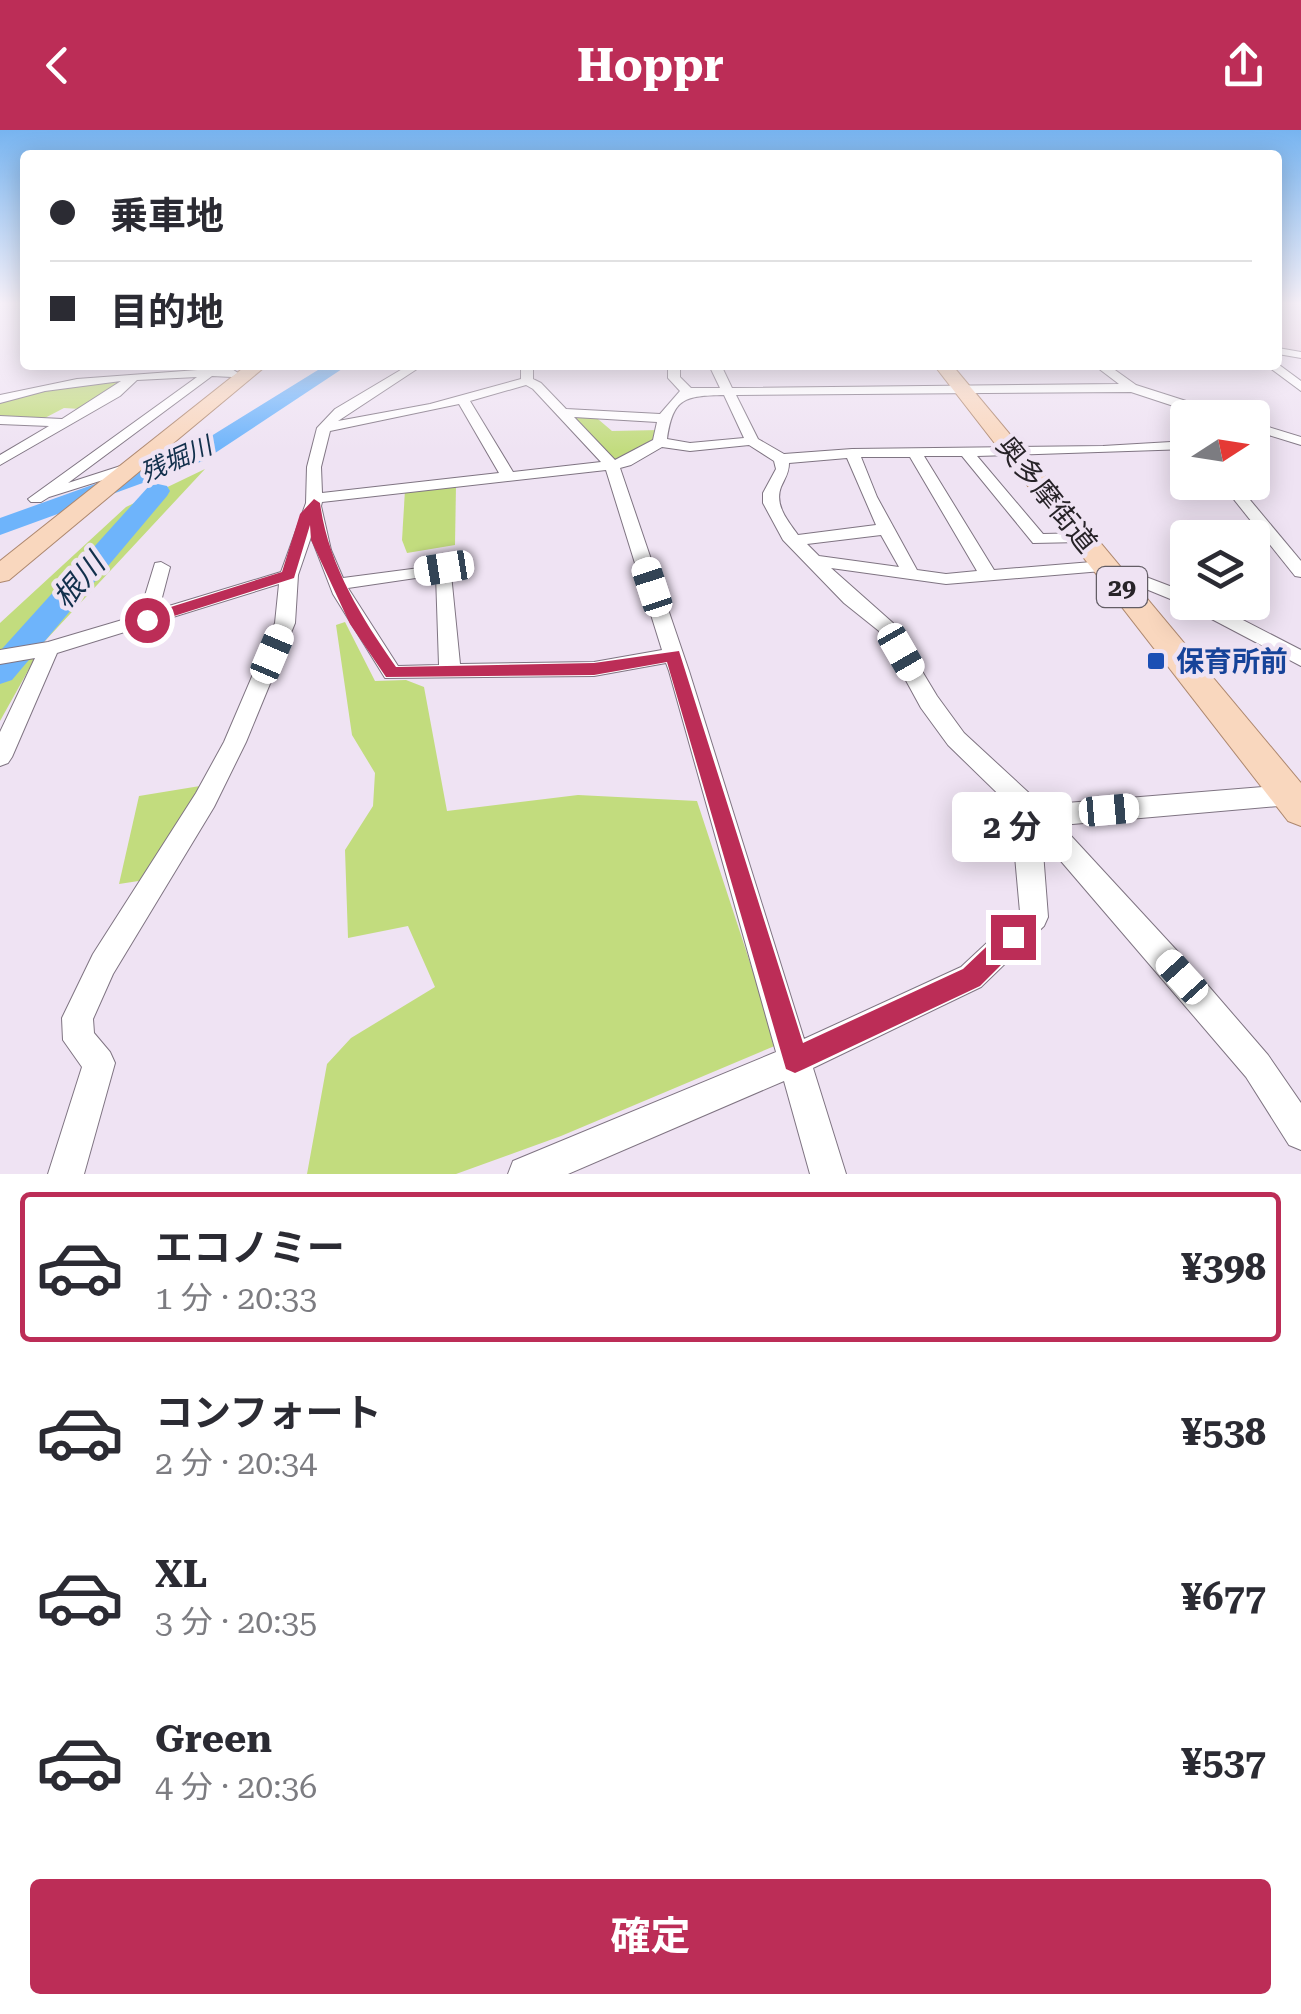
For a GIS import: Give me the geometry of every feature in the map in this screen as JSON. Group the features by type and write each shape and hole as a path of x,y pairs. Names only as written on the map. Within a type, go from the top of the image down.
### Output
{"main road":[{"path":"0,574 252,370"},
{"name":"奥多摩街道","path":"947,370 1297,800"}],"street":[{"path":"0,399 35,390 198,370"},
{"path":"133,466 36,498 211,370"},
{"path":"221,370 232,373"},
{"path":"409,370 340,412 324,428 314,468 318,540 358,624 392,673 594,669 673,655"},
{"path":"526,370 527,381"},
{"path":"674,370 674,378 688,392"},
{"path":"718,370 752,441 781,459 852,453 1170,446"},
{"path":"1107,370 1132,388"},
{"path":"1279,370 1301,387"},
{"path":"0,461 116,393 132,378"},
{"path":"324,428 388,418 527,381 538,386 612,464 828,1174"},
{"path":"314,500 626,462 662,430 674,400 688,392 900,390 1009,382 1132,388 1170,401"},
{"path":"900,390 913,408"},
{"path":"1158,397 1170,405"},
{"path":"462,398 508,476"},
{"path":"562,414 600,412 662,430 701,447 752,441"},
{"path":"0,420 61,423"},
{"path":"1270,432 1299,441"},
{"path":"1270,440 1299,441"},
{"path":"967,452 1040,539 1081,537"},
{"path":"852,453 911,574"},
{"path":"915,454 987,573"},
{"path":"781,459 783,469 770,493 780,525 851,599 886,627 956,739 1037,816 1232,1036 1301,1133"},
{"path":"66,1174 99,1062 79,1040 78,1018 104,964 205,800 235,742 286,623 288,575 314,500"},
{"path":"1242,500 1301,572"},
{"path":"794,541 887,529"},
{"path":"815,561 946,579 1104,566 1170,594"},
{"path":"147,620 161,567"},
{"path":"340,584 444,568 450,672"},
{"path":"0,657 48,649 288,575"},
{"path":"1225,620 1301,659"},
{"path":"0,758 48,649"},
{"path":"1037,816 1297,800"},
{"path":"535,1172 795,1060 971,977 1034,917 1026,845 1037,816"}],"green space":[{"path":"123,382 80,409 64,408 41,420 0,418 0,402 13,395"},
{"path":"592,414 612,431 660,430 660,440 625,460 611,462 566,416"},
{"path":"205,469 44,642 0,721 0,623 126,507"},
{"path":"456,485 455,545 407,553 402,540 405,490"},
{"path":"345,622 375,681 406,680 424,687 447,811 578,795 697,801 777,1045 561,1136 456,1174 307,1174 327,1064 351,1038 435,987 408,926 348,938 345,850 373,806 375,773 352,735 336,625"},
{"path":"200,786 145,880 119,884 139,796"}],"waterway":[{"name":"残堀川","path":"0,527 195,456 331,370"},
{"name":"根川","path":"0,672 158,491"}],"place":[{"name":"保育所前","path":"1156,661"}],"route":[{"path":"147,620 288,575 306,514 314,503 318,540 358,624 392,673 594,669 673,655 795,1060 971,977 1013,937"}]}
